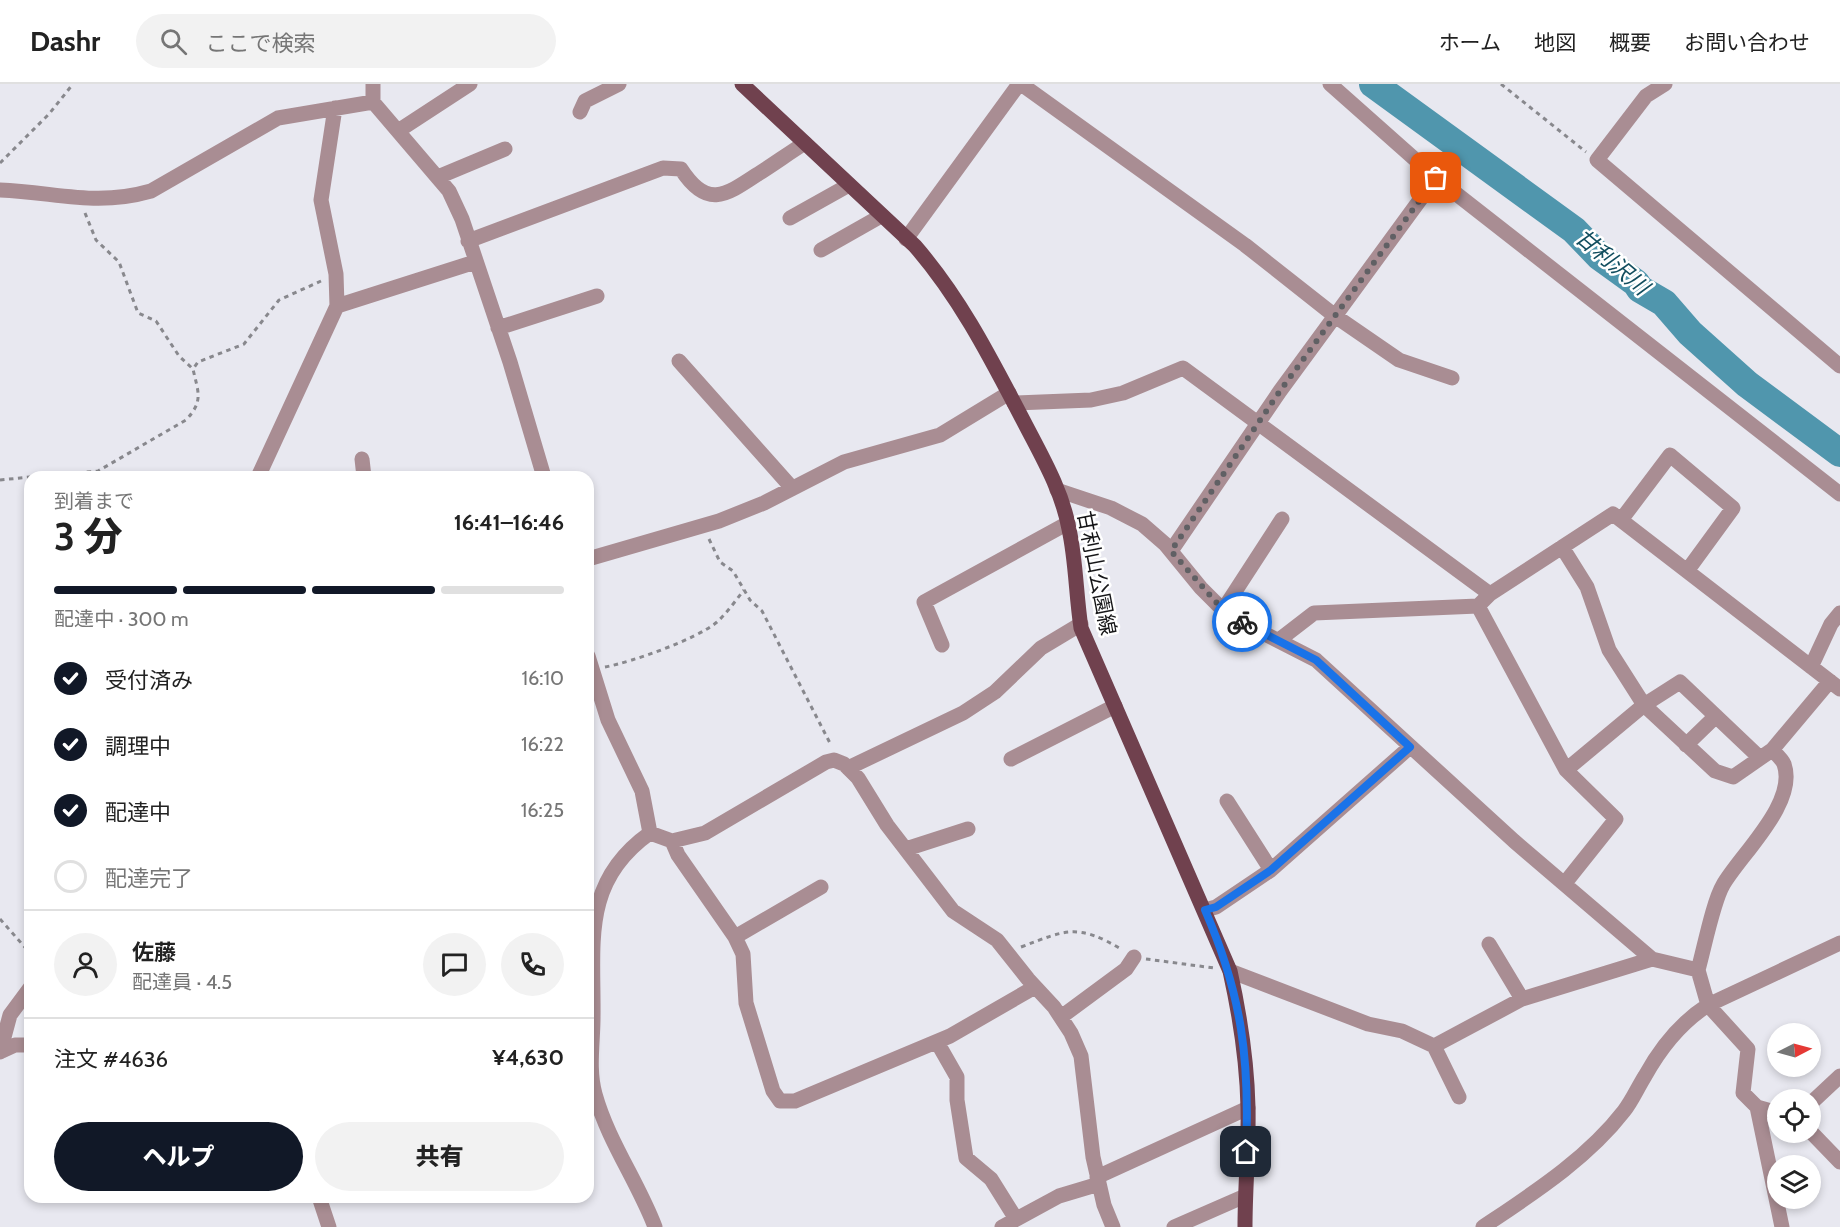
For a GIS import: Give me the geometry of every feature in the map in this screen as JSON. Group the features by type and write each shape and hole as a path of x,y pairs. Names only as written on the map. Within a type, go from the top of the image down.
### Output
{"main road":[{"name":"甘利山公園線","path":"742,84 906,239 954,294 1011,398 1057,490 1068,523 1081,624 1230,970 1241,1023 1248,1108 1245,1227"}],"street":[{"path":"373,84 373,102 450,191 498,328 542,471"},
{"path":"398,130 470,84"},
{"path":"580,112 585,101 619,84"},
{"path":"906,239 1020,84 1254,252 1335,316 1400,360 1452,378"},
{"path":"1330,84 1436,178 1840,494"},
{"path":"1665,84 1646,96 1597,160 1840,366"},
{"path":"0,190 82,200 128,197 151,191 278,118 373,102"},
{"path":"261,471 337,306 336,274 321,200 335,108"},
{"path":"468,241 663,168 681,169 692,186 709,194 729,194 805,143"},
{"path":"438,177 505,149"},
{"path":"1171,551 1280,391 1436,178"},
{"path":"790,218 849,185"},
{"path":"822,250 881,216"},
{"path":"337,306 475,262"},
{"path":"498,328 597,296"},
{"path":"679,361 792,488"},
{"path":"594,557 702,526 764,503 844,462 940,435 1011,398 1091,400 1123,393 1183,368 1490,594"},
{"path":"1621,520 1670,455 1733,508 1687,571"},
{"path":"362,459 363,471"},
{"path":"1057,490 1111,508 1142,524 1171,551 1223,610 1316,660 1514,841 1652,959 1698,970"},
{"path":"1279,640 1314,613 1478,606 1490,594 1562,547 1613,514 1835,685 1766,754 1733,777 1715,771 1644,705 1609,650 1587,587 1562,547"},
{"path":"1223,610 1282,519"},
{"path":"942,645 924,602 1068,523"},
{"path":"1478,606 1566,770 1616,819 1565,883"},
{"path":"1811,667 1832,624 1840,614"},
{"path":"650,833 672,841 705,833 826,762 841,764 971,708 995,692 1041,648 1081,624"},
{"path":"594,678 608,720 642,791 650,833"},
{"path":"1566,770 1644,705 1680,682 1716,716 1766,754 1784,762 1787,779 1781,799 1751,850 1722,886 1698,970 1708,1005 1748,1049 1743,1093 1757,1107 1767,1110"},
{"path":"1011,759 1115,706"},
{"path":"1686,745 1716,716"},
{"path":"1205,910 1216,907 1271,870 1410,747"},
{"path":"841,764 858,778 887,825 953,911 997,940 1061,1017 1071,1033 1081,1056 1098,1181 1113,1227"},
{"path":"1227,801 1271,870"},
{"path":"906,849 968,829"},
{"path":"594,909 609,874 634,844 650,833"},
{"path":"672,841 678,855 735,937 743,954 746,969 746,1003 773,1091 780,1101 795,1101 937,1042 1035,987"},
{"path":"735,937 820,887"},
{"path":"1483,1227 1580,1157 1600,1138 1625,1110 1670,1036 1689,1017 1708,1005 1840,943"},
{"path":"1490,944 1522,999"},
{"path":"1061,1017 1126,969 1134,957"},
{"path":"1434,1046 1522,999 1652,959"},
{"path":"1230,970 1368,1024 1402,1031 1434,1046 1459,1097"},
{"path":"1,1052 10,1015 24,996"},
{"path":"937,1042 957,1077 957,1100 966,1158 991,1179 1016,1219"},
{"path":"1,1052 15,1045 24,1045"},
{"path":"1821,1094 1840,1076"},
{"path":"594,1088 604,1122 644,1197 655,1227"},
{"path":"1757,1107 1782,1227"},
{"path":"1002,1227 1059,1196 1098,1181 1248,1108"},
{"path":"1821,1142 1840,1162"},
{"path":"1174,1227 1245,1196"},
{"path":"321,1203 329,1227"}],"path":[{"path":"0,163 49,114 73,84"},
{"path":"1501,84 1597,160"},
{"path":"82,200 96,240 119,262 138,313 156,321 179,356 193,369 199,399 195,410 186,420 98,471"},
{"path":"193,369 198,362 244,344 279,300 336,274"},
{"path":"0,480 24,478"},
{"path":"702,526 720,562 733,571 744,590 762,611 841,764"},
{"path":"594,663 620,664 700,633 717,622 744,590"},
{"path":"0,919 24,946"},
{"path":"1008,952 1061,932 1081,932 1096,934 1134,957 1230,970"}],"waterway":[{"name":"甘利沢川","path":"1373,84 1574,230 1600,257 1636,283 1640,289 1664,303 1690,333 1747,384 1840,453"}],"way so far":[{"path":"1242,622 1228,615 1201,588 1171,551 1280,391 1436,178"}],"route":[{"path":"1242,622 1316,660 1410,747 1271,870 1216,907 1205,910 1230,970 1241,1023 1248,1108 1246,1152"}]}
